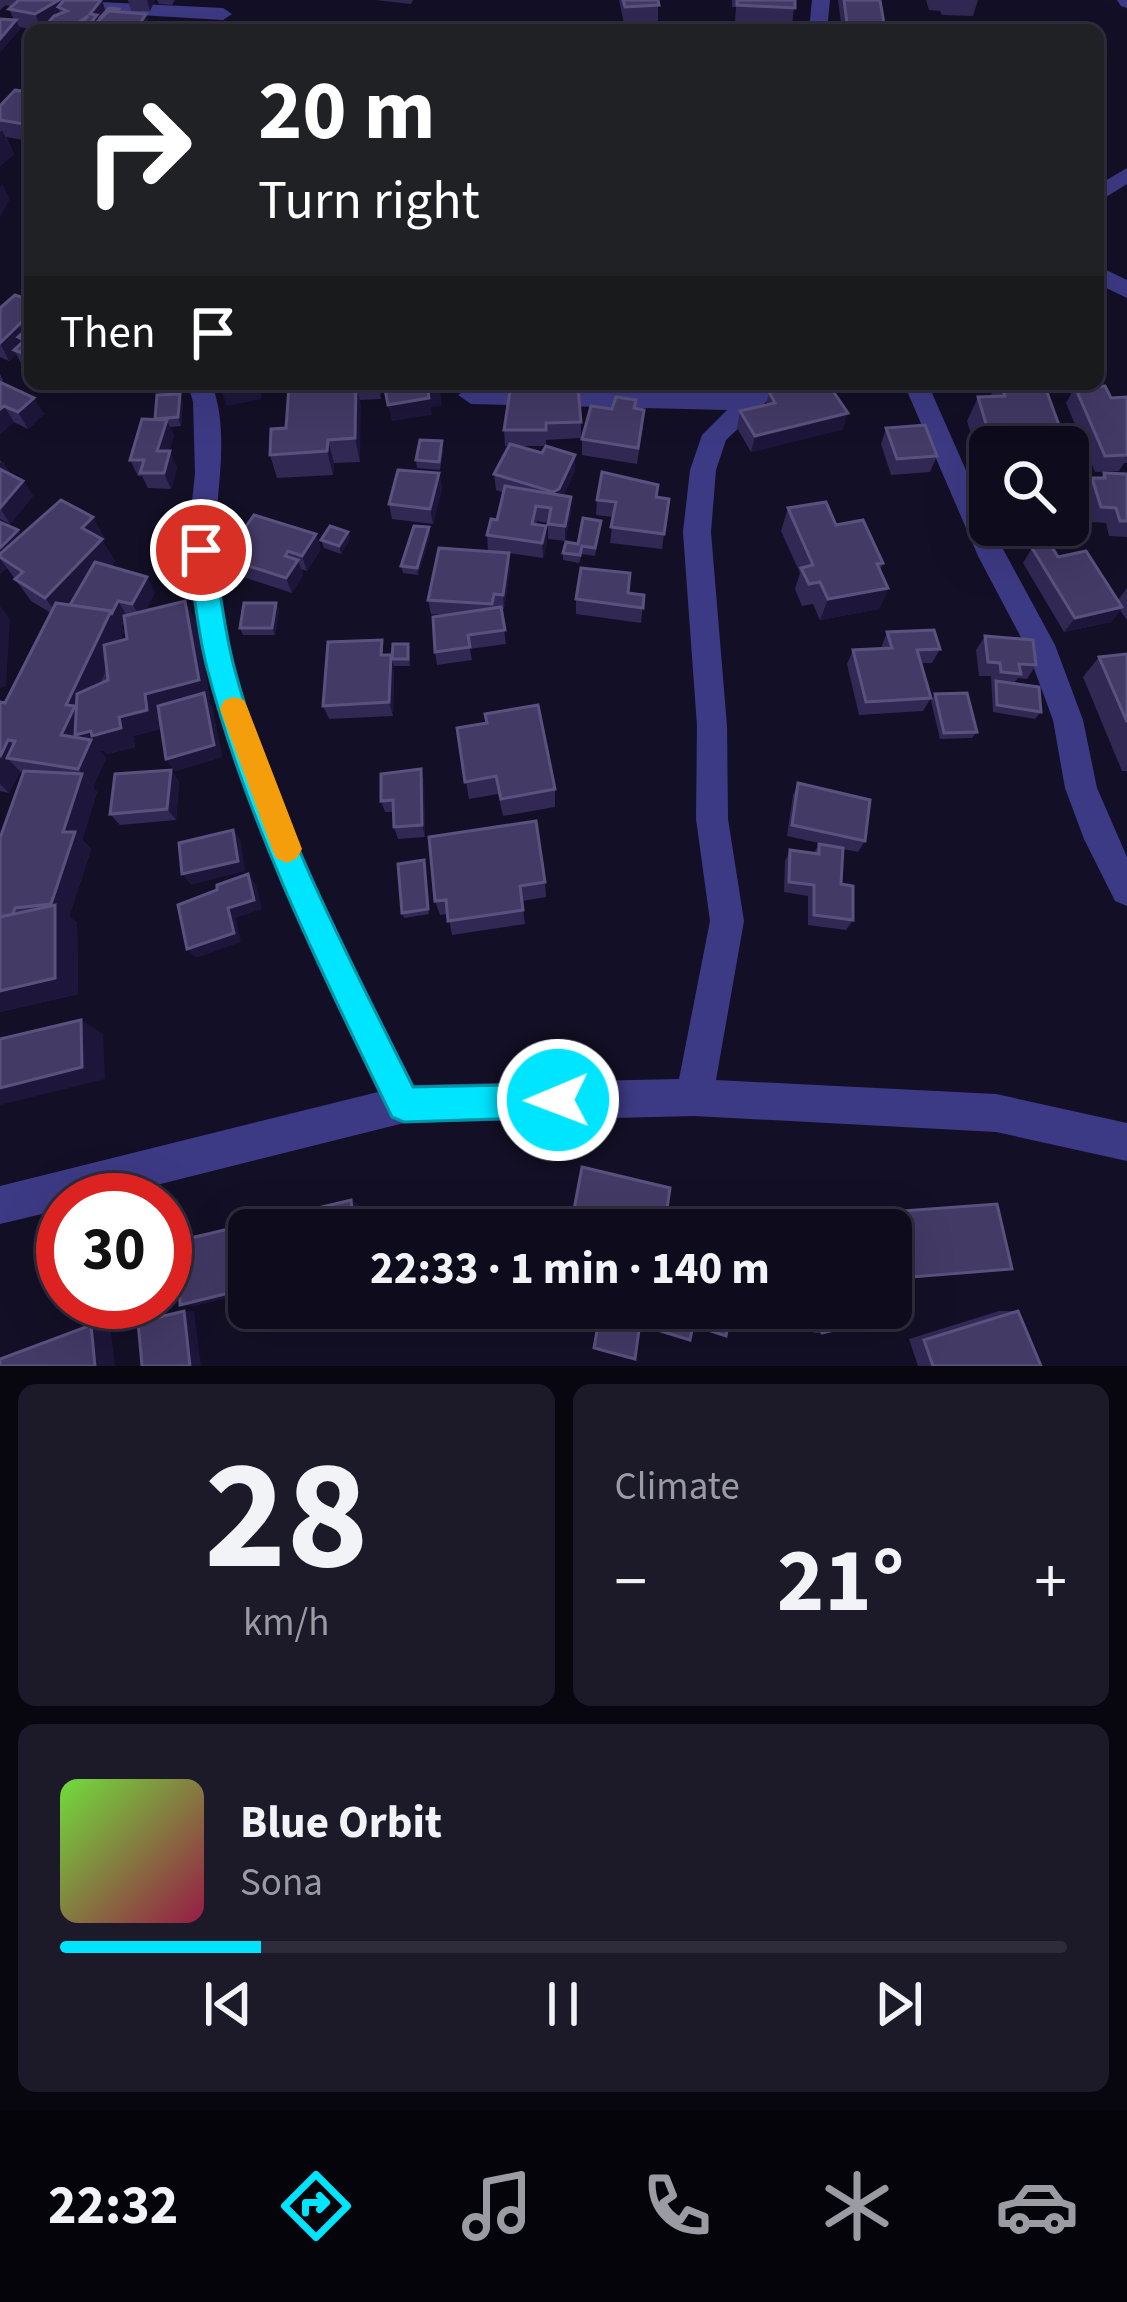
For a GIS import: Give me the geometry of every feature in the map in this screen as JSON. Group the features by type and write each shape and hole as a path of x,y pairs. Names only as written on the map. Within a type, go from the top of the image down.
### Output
{"street":[{"path":"49,4 222,15"},
{"path":"202,390 208,472 201,550 220,665 251,762 334,964 404,1105"},
{"path":"919,390 992,556 1040,645 1068,720 1087,806 1127,890"},
{"path":"694,1097 727,921 712,819 712,726 697,532 703,470 716,434 760,392"},
{"path":"471,395 760,392"},
{"path":"0,1205 404,1105 694,1097 996,1113 1127,1142"}],"building":[{"path":"19,0 59,0 35,14 9,9"},
{"path":"64,0 101,0 90,14 97,15 90,24 81,24 88,16 76,24 47,24 67,11 58,7"},
{"path":"623,0 658,0 659,5 625,7"},
{"path":"737,0 795,0 795,8 737,5"},
{"path":"844,0 880,0 884,24 847,24"},
{"path":"109,11 146,14 140,24 95,24"},
{"path":"0,19 16,20 0,39"},
{"path":"15,90 24,91 24,124 0,120 0,106"},
{"path":"15,295 24,298 24,320 0,343 0,308"},
{"path":"0,382 34,398 18,412 4,406 0,409"},
{"path":"1104,386 1111,398 1127,397 1127,455 1105,456 1076,390 1104,390"},
{"path":"289,390 356,390 355,438 328,440 327,451 270,455 271,429 286,428"},
{"path":"385,390 434,390 428,391 429,398 388,405"},
{"path":"578,390 581,422 546,423 546,430 504,430 510,391"},
{"path":"832,390 848,413 755,436 740,411 775,403 769,392"},
{"path":"1003,390 1046,390 1059,426 987,426 978,397 1005,396"},
{"path":"180,394 178,417 155,419 157,395"},
{"path":"616,397 636,400 634,408 644,410 638,448 582,439 591,406 612,409"},
{"path":"142,419 167,420 157,451 170,451 164,473 140,473 144,460 130,460"},
{"path":"925,425 937,456 897,459 886,428"},
{"path":"420,440 442,441 439,462 416,460"},
{"path":"510,444 542,453 546,446 575,455 559,489 553,492 494,474"},
{"path":"0,469 23,481 0,508"},
{"path":"398,470 439,473 430,509 389,504"},
{"path":"602,472 658,485 656,497 669,499 664,534 611,527 616,502 597,500"},
{"path":"1104,473 1127,474 1127,521 1120,521 1116,508 1101,507 1092,478 1105,478"},
{"path":"505,486 571,497 565,526 548,524 551,508 536,506 532,524 546,526 542,543 487,535 491,519 497,520"},
{"path":"61,500 93,517 82,528 102,539 45,598 15,579 23,572 0,554"},
{"path":"826,502 836,525 863,520 883,563 877,564 888,588 828,599 820,582 809,584 801,568 813,565 788,508"},
{"path":"254,515 316,534 302,556 288,551 285,556 298,560 286,578 224,558"},
{"path":"583,518 601,521 595,548 582,546 580,555 563,553 566,542 578,544"},
{"path":"0,522 18,530 0,548"},
{"path":"330,526 348,532 339,546 321,540"},
{"path":"414,526 429,527 417,568 401,566"},
{"path":"1051,546 1058,557 1086,551 1122,607 1075,618 1032,548"},
{"path":"439,548 509,553 503,595 494,594 492,604 428,600"},
{"path":"95,562 147,577 132,604 118,601 112,613 70,605"},
{"path":"581,568 630,573 628,593 644,595 643,608 576,599"},
{"path":"185,601 199,680 145,694 147,710 119,717 121,728 75,735 77,694 108,680 104,645 127,639 124,616"},
{"path":"56,603 111,611 66,705 75,706 61,735 91,740 78,769 7,758 15,741 8,740 0,757 0,702 5,703"},
{"path":"244,603 276,603 272,628 240,628"},
{"path":"501,607 505,630 468,635 470,647 435,652 433,617"},
{"path":"934,630 940,649 917,650 931,698 866,702 853,650 892,648 887,632"},
{"path":"985,636 1033,640 1036,665 1019,664 1021,674 1001,672 1000,663 988,662"},
{"path":"382,640 381,655 391,655 389,702 323,706 328,642"},
{"path":"393,644 408,644 408,659 392,659"},
{"path":"1127,654 1127,722 1099,657"},
{"path":"996,681 1039,687 1041,712 997,705"},
{"path":"204,693 214,745 166,759 158,706"},
{"path":"967,693 977,732 944,733 935,694"},
{"path":"538,705 555,789 501,799 496,776 465,782 457,728 487,723 485,714"},
{"path":"421,769 422,825 394,827 393,800 381,801 381,774"},
{"path":"171,770 167,809 110,814 115,774"},
{"path":"24,771 82,774 63,832 75,832 51,904 15,908 13,914 0,917 0,838"},
{"path":"798,783 870,800 865,841 792,825"},
{"path":"536,821 545,882 520,886 523,910 448,921 446,900 435,901 429,837"},
{"path":"233,830 238,861 182,874 179,843"},
{"path":"819,844 843,848 841,884 853,886 853,920 814,915 814,885 789,882 790,850 819,854"},
{"path":"424,860 428,909 402,913 398,864"},
{"path":"248,874 254,900 228,908 234,933 187,949 178,905"},
{"path":"55,905 55,978 0,991 0,917"},
{"path":"81,1020 82,1067 0,1088 0,1039"},
{"path":"582,1167 670,1188 667,1209 574,1209"},
{"path":"351,1200 352,1209 313,1209"},
{"path":"997,1204 1012,1269 912,1277 912,1210"},
{"path":"228,1229 228,1293 192,1302 192,1238"},
{"path":"1018,1311 1041,1366 933,1366 924,1340"},
{"path":"91,1329 95,1366 0,1366 0,1359"},
{"path":"139,1329 186,1329 190,1366 142,1366"},
{"path":"597,1329 639,1329 635,1359 594,1348"},
{"path":"654,1329 692,1329 690,1340"}],"slow traffic":[{"path":"234,709 287,849"}],"route":[{"path":"201,550 220,665 251,762 334,964 404,1105 558,1100"}]}
